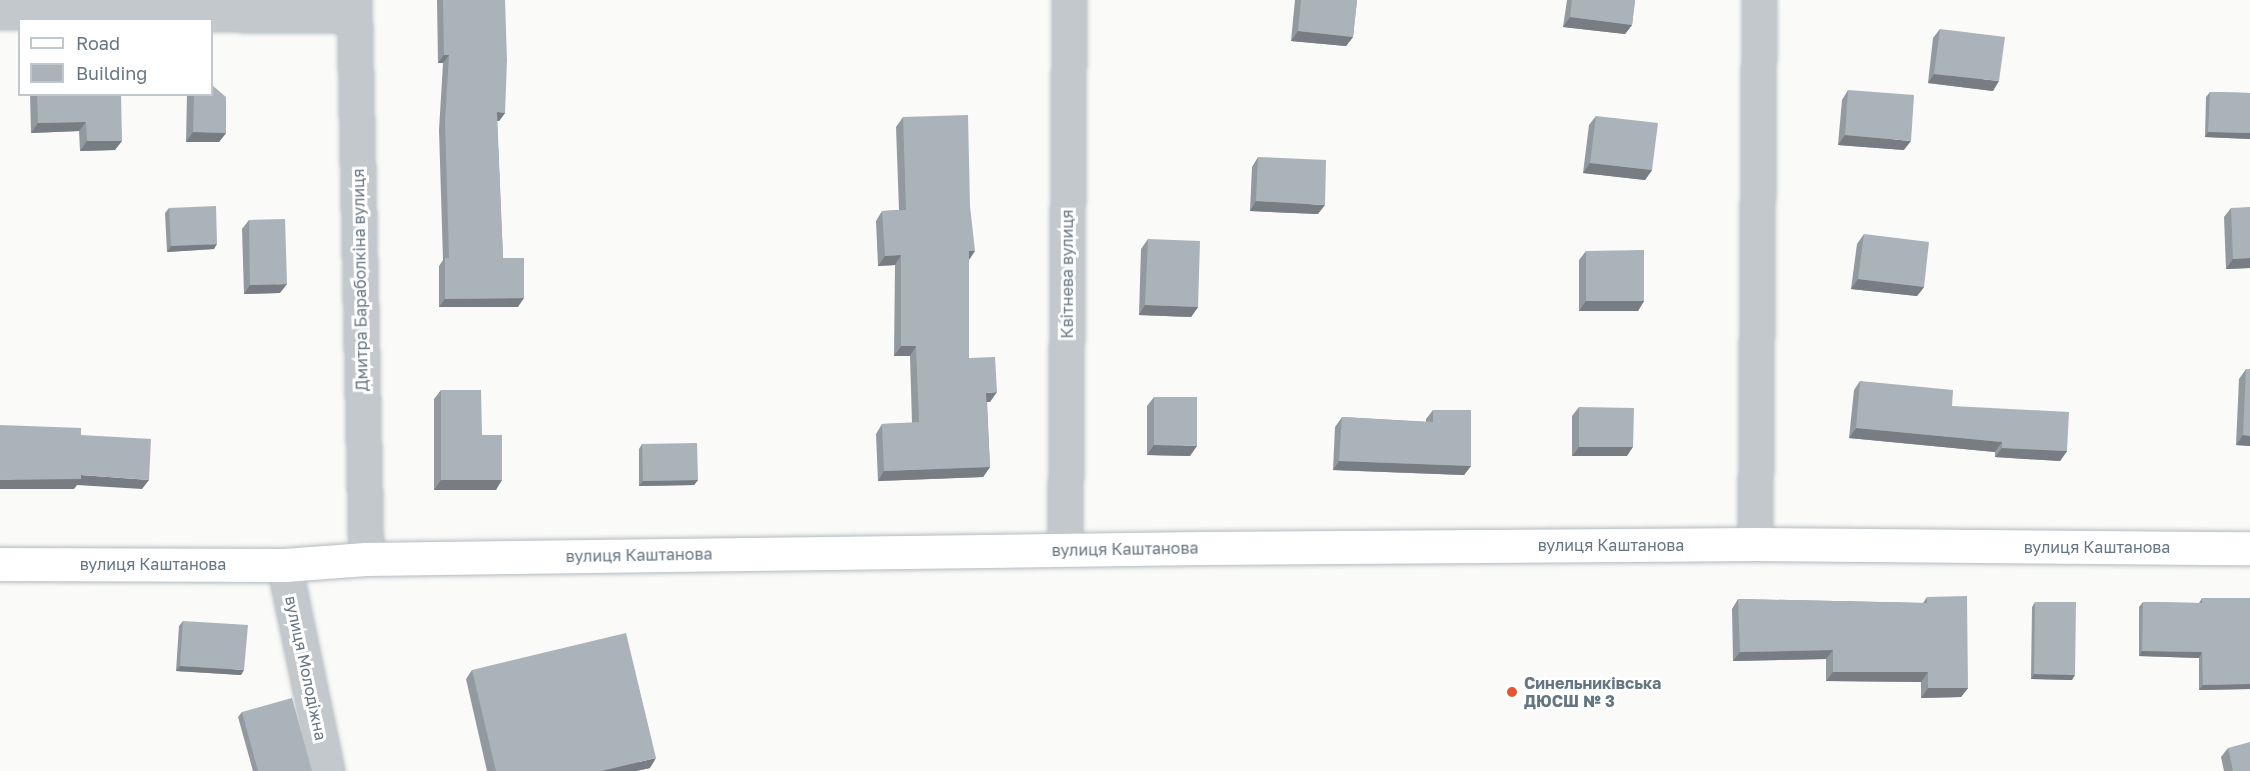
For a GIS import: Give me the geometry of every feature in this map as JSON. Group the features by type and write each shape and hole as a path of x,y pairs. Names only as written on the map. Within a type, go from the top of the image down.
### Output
{"street":[{"name":"Квітнева вулиця","path":"1065,549 1069,0"},
{"path":"1755,544 1759,0"},
{"path":"0,12 354,8"},
{"name":"Дмитра Бараболкіна вулиця","path":"354,8 366,559"},
{"name":"вулиця Каштанова","path":"0,564 284,565 366,559 1065,549 1755,544 2250,548"},
{"name":"вулиця Молодіжна","path":"284,565 327,771"}],"building":[{"path":"443,0 505,0 507,60 505,113 497,112 503,258 524,258 524,298 445,299 445,258 449,258 445,121 449,55 444,55"},
{"path":"1301,0 1357,0 1353,37 1298,31"},
{"path":"1572,0 1635,0 1632,25 1570,17"},
{"path":"1940,29 2005,37 1999,81 1934,74"},
{"path":"213,86 226,97 226,133 193,132 194,96 213,96"},
{"path":"1848,90 1914,95 1911,141 1845,135"},
{"path":"2210,92 2250,93 2250,133 2208,132"},
{"path":"37,96 121,96 122,141 87,141 86,122 38,123"},
{"path":"968,115 970,206 975,251 969,251 969,358 995,357 997,392 986,393 990,467 884,471 882,424 919,422 916,346 901,346 901,255 885,256 882,211 906,210 903,117"},
{"path":"1596,116 1658,123 1652,170 1590,163"},
{"path":"1258,157 1326,160 1325,205 1256,201"},
{"path":"216,206 217,244 171,246 169,208"},
{"path":"2250,207 2250,258 2233,259 2231,208"},
{"path":"285,219 287,284 250,285 249,220"},
{"path":"1864,234 1929,242 1924,287 1858,279"},
{"path":"1148,239 1200,241 1198,307 1145,305"},
{"path":"1644,250 1644,301 1586,301 1586,251"},
{"path":"2246,369 2250,369 2250,436 2243,435"},
{"path":"1860,381 1953,390 1952,406 2069,412 2067,451 2002,448 2002,442 1856,428"},
{"path":"441,390 481,390 482,435 502,435 502,480 441,480"},
{"path":"1154,397 1197,397 1197,446 1154,445"},
{"path":"1579,407 1634,408 1633,447 1579,447"},
{"path":"1433,410 1471,410 1471,466 1339,461 1342,417 1433,422"},
{"path":"0,425 81,428 81,435 151,439 149,480 81,475 81,479 0,480"},
{"path":"697,443 698,480 643,481 642,444"},
{"path":"1967,596 1968,688 1928,688 1928,672 1833,672 1833,650 1740,652 1738,599 1927,603 1927,597"},
{"path":"2202,598 2250,598 2250,684 2203,685 2202,652 2142,651 2143,602 2202,603"},
{"path":"2035,602 2076,602 2075,675 2034,674"},
{"path":"183,621 248,625 244,670 180,666"},
{"path":"626,633 656,758 601,771 496,771 472,670"},
{"path":"292,698 312,771 258,771 242,712"},
{"path":"2250,742 2250,771 2233,771 2228,748"}],"place":[{"name":"Синельниківська ДЮСШ № 3","path":"1512,692"}]}
